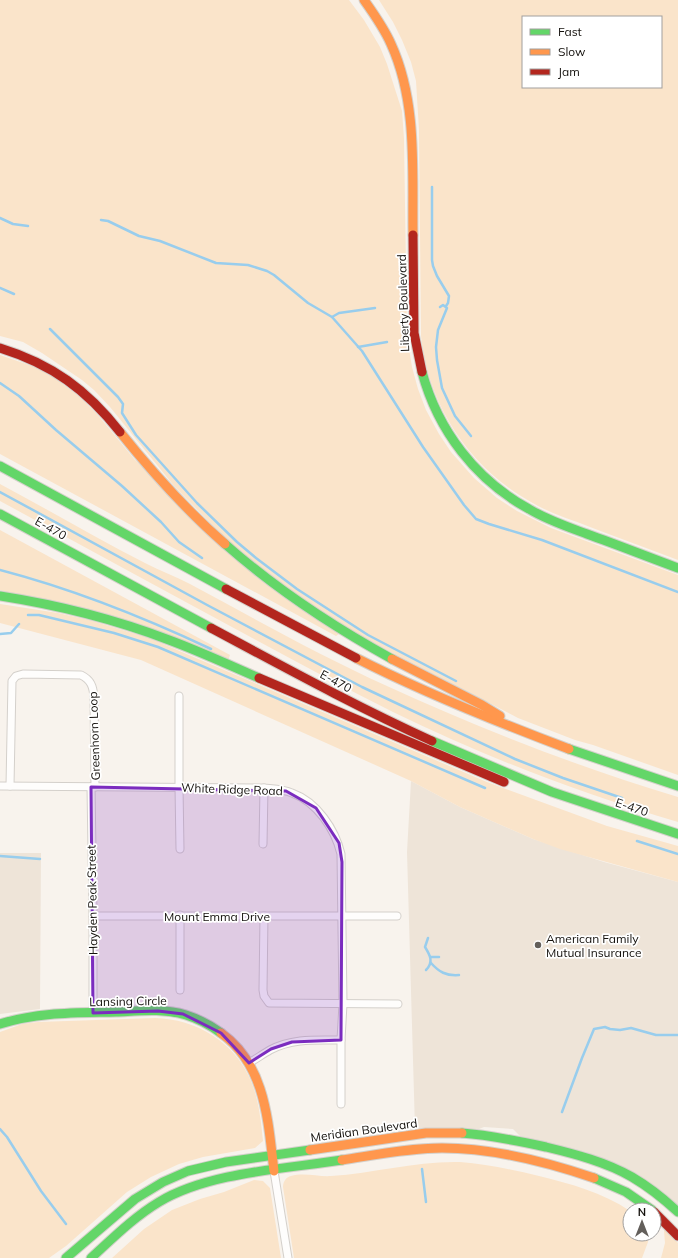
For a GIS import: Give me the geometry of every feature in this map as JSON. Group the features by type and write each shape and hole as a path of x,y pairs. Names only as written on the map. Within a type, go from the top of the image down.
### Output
{"main road":[{"name":"Liberty Boulevard","path":"364,0 379,21 391,44 408,94 412,139 414,337 418,362 426,391 443,427 458,450 482,475 504,494 524,507 555,522 678,568"},
{"path":"0,342 26,350 34,360"},
{"path":"0,348 34,360 66,378 91,400 149,467 190,511 228,548 298,603 334,626 416,672 498,714 523,732"},
{"path":"0,466 242,599 350,655 438,697 523,732 588,756 678,786"},
{"name":"E-470","path":"0,514 354,704 434,743 537,786 678,834"},
{"path":"0,596 60,607 140,630 185,646 476,771 515,786 537,786"},
{"name":"Lansing Circle","path":"0,1024 31,1016 158,1011 183,1014 200,1020 221,1033 235,1045 249,1063 261,1091 274,1170"},
{"name":"Meridian Boulevard","path":"66,1258 124,1207 143,1193 163,1182 202,1167 272,1155 420,1134 456,1132 488,1135 567,1152 604,1163 633,1177 678,1212"},
{"path":"91,1258 132,1221 153,1205 172,1195 197,1185 216,1180 274,1170 421,1149 456,1148 502,1153 592,1176 625,1191 640,1202"},
{"path":"662,1220 678,1236"}],"street":[{"name":"Greenhorn Loop","path":"10,786 11,687 12,681 16,676 23,674 81,675 88,678 91,683 94,697 93,787"},
{"path":"179,696 180,849"},
{"name":"White Ridge Road","path":"0,786 264,788 286,790 299,796 316,808 339,843 341,854 343,1004 341,1040 341,1104"},
{"name":"Hayden Peak Street","path":"93,787 93,1013"},
{"path":"263,844 264,788"},
{"path":"180,915 180,990"},
{"name":"Mount Emma Drive","path":"93,916 397,916"},
{"path":"264,916 263,990 264,996 269,1003 398,1004"},
{"path":"249,1063 271,1050 292,1042 341,1040"},
{"path":"274,1170 288,1258"}],"highlighted area":[{"path":"91,787 286,791 316,808 339,843 342,862 341,1040 292,1042 271,1049 249,1063 221,1033 183,1014 158,1011 93,1013"}],"shaded area":[{"path":"0,0 349,0 364,20 380,47 402,111 404,139 407,336 412,367 426,410 451,452 474,478 497,498 517,511 551,528 678,575 678,775 575,740 518,718 356,634 293,593 225,538 174,486 110,407 94,390 82,380 23,342 0,336"},
{"path":"379,0 678,0 678,560 560,516 531,502 509,488 489,472 471,453 443,410 433,387 425,362 421,336 419,130 416,81 411,62 402,40"},
{"path":"0,355 35,367 56,379 80,397 97,414 135,460 339,634 336,636 0,454"},
{"path":"0,484 151,566 184,581 312,649 387,686 530,746 604,773 678,797 678,822 605,799 533,773 463,744 393,712 256,640 0,501"},
{"path":"0,530 230,655 228,660 0,590"},
{"path":"0,604 58,613 89,620 149,638 487,782 607,826 678,846 678,882 560,849 533,839 460,807 411,781 141,660 0,623"},
{"path":"411,781 460,807 533,839 604,862 678,882 678,1206 639,1175 620,1165 586,1152 520,1136 513,1129 484,1127 479,1129 415,1129 407,852"},
{"path":"0,853 41,853 40,1009 0,1014"},
{"path":"155,1018 170,1019 199,1028 224,1044 235,1055 244,1067 254,1088 263,1141 255,1148 203,1157 179,1164 151,1177 127,1192 66,1246 49,1258 0,1258 0,1032 22,1024 38,1022"},
{"path":"444,1162 480,1164 551,1179 586,1189 619,1204 622,1206 622,1242 648,1242 642,1258 294,1258 283,1187 284,1182 288,1177 301,1174 331,1176"},
{"path":"254,1180 263,1181 270,1188 281,1258 112,1258 144,1229 172,1210"},
{"path":"665,1229 678,1243 678,1258 661,1258 665,1243"}],"waterway":[{"path":"432,187 432,260 437,276 449,296 446,306"},
{"path":"0,218 13,224 28,226"},
{"path":"101,220 108,221 139,236 160,241 216,263 248,265 267,271 308,303 332,317 362,351 423,447 464,505 476,519 542,540 678,592"},
{"path":"0,288 14,294"},
{"path":"440,307 443,305 447,308 438,330 436,347 442,388 455,416 471,436"},
{"path":"332,317 339,313 375,308"},
{"path":"50,329 118,397 123,404 122,413 136,435 197,503 237,542 297,589 368,635 456,681"},
{"path":"358,347 387,342"},
{"path":"0,383 19,396 56,430 122,486 161,522 179,542 202,558"},
{"path":"0,492 209,606 362,687 515,759 563,778 622,798"},
{"path":"0,570 81,595 160,626 211,649"},
{"path":"28,615 39,615 114,633 158,647 485,788"},
{"path":"0,634 11,633 19,624"},
{"path":"637,841 678,854"},
{"path":"0,856 40,859"},
{"path":"426,970 431,961 425,947 428,938"},
{"path":"431,957 439,957"},
{"path":"431,963 443,973 459,975"},
{"path":"562,1112 594,1029 605,1027 620,1030 631,1028 656,1035 678,1035"},
{"path":"0,1129 7,1137 41,1191 66,1224"},
{"path":"422,1169 426,1202"}],"traffic: fast":[{"path":"422,372 429,394 449,434 462,452 492,484 510,497 550,520 678,568"},
{"path":"0,466 226,589"},
{"path":"0,514 211,628"},
{"path":"225,544 244,561 305,606 392,659"},
{"path":"0,596 64,608 107,619 180,644 259,678"},
{"path":"432,741 552,792 678,834"},
{"path":"569,749 678,786"},
{"path":"0,1024 43,1015 169,1011 204,1022 221,1033"},
{"path":"462,1133 514,1140 546,1147 601,1163 638,1181 656,1193 678,1212"},
{"path":"66,1258 135,1199 163,1182 188,1171 226,1162 310,1150"},
{"path":"91,1258 141,1214 159,1202 179,1192 201,1184 248,1173 342,1160"},
{"path":"594,1178 626,1192 640,1202"}],"traffic: slow":[{"path":"364,0 382,27 391,44 400,67 406,90 412,138 413,235"},
{"path":"120,432 144,462 170,490 225,544"},
{"path":"356,658 461,706 569,749"},
{"path":"392,659 482,705 500,716"},
{"path":"221,1033 236,1046 247,1061 256,1078 262,1096 270,1133 274,1171"},
{"path":"310,1150 426,1133 462,1133"},
{"path":"342,1160 417,1149 442,1148 480,1150 538,1161 594,1178"}],"traffic: jam":[{"path":"413,235 414,333 422,372"},
{"path":"0,348 19,354 36,362 67,380 95,403 120,432"},
{"path":"226,589 356,658"},
{"path":"211,628 348,701 432,741"},
{"path":"259,678 504,782"},
{"path":"662,1220 678,1236"}],"place":[{"name":"American Family Mutual Insurance","path":"538,945"}]}
